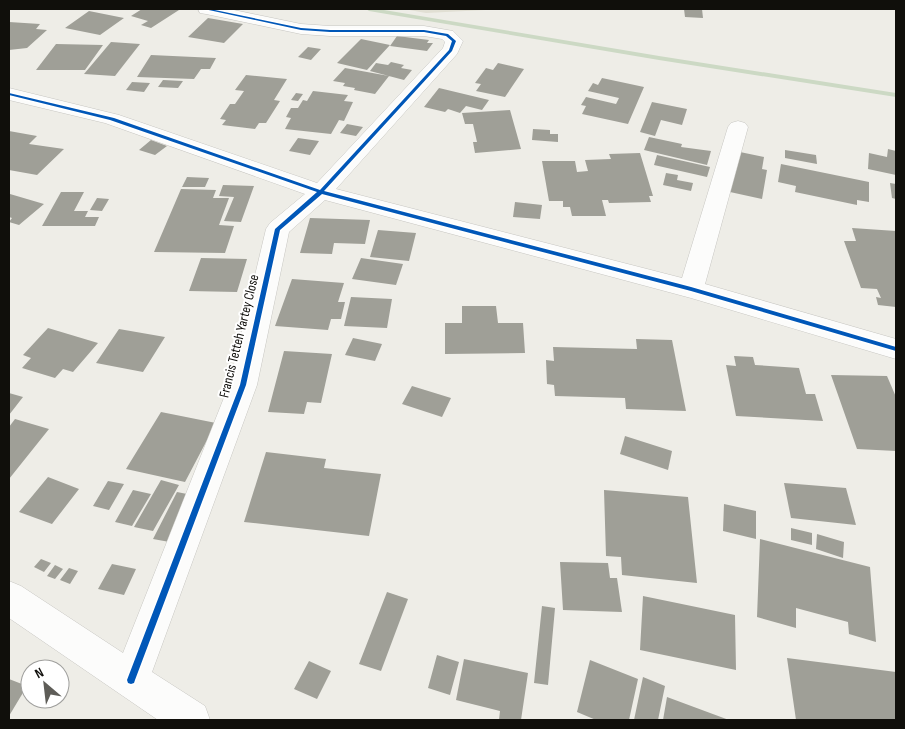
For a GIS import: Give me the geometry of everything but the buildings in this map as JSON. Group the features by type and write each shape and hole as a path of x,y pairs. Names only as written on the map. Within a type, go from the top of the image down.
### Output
{"street":[{"name":"Francis Tetteh Yartey Close","path":"132,680 243,385 278,229 321,192 451,50 454,41 447,35 424,31 330,31 301,29 206,9"},
{"path":"9,94 112,119 321,192 691,289 896,349"},
{"path":"691,289 738,127"},
{"path":"9,598 132,680 171,714"}],"shaded area":[{"path":"404,9 505,9 426,13"}],"waterway":[{"path":"369,9 659,58 896,95"}],"cycle path":[{"path":"131,680 243,385 278,229 321,192 451,50 454,41 447,35 424,31 330,31 301,29 206,9"},
{"path":"9,94 112,119 321,192 691,289 896,349"}]}
